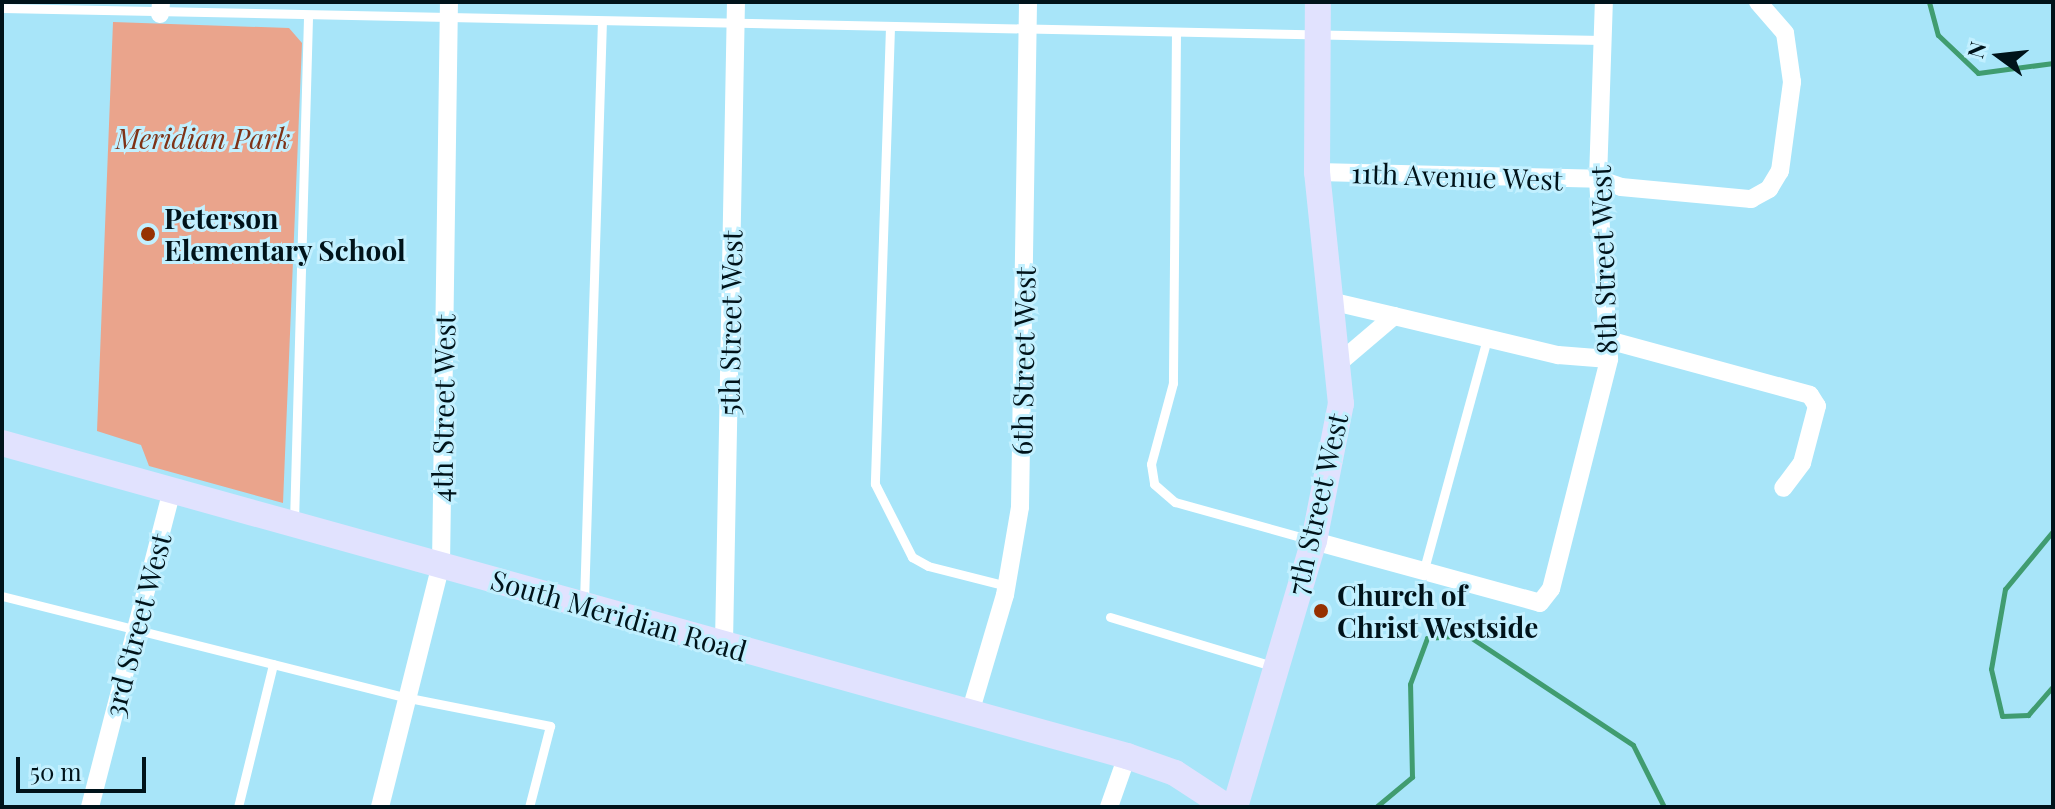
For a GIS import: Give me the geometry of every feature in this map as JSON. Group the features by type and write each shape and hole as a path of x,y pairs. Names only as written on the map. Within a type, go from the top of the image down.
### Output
{"street":[{"name":"5th Street West","path":"724,643 736,2"},
{"name":"6th Street West","path":"970,713 1007,586 1020,507 1028,2"},
{"name":"7th Street West","path":"1235,807 1314,541 1336,444 1340,362 1330,301 1317,172 1318,2"},
{"name":"8th Street West","path":"1424,569 1540,603 1551,589 1609,359 1598,179 1604,2"},
{"name":"11th Avenue West","path":"1317,172 1598,179 1729,201 1751,199 1769,189 1785,151 1792,57 1779,23 1758,2"},
{"name":"4th Street West","path":"380,807 441,565 449,11"},
{"path":"1330,301 1558,355 1609,359"},
{"path":"1340,362 1394,316"},
{"path":"1608,340 1810,395 1817,406 1802,463 1783,488"},
{"name":"South Meridian Road","path":"2,443 1127,756 1175,773 1227,807"},
{"name":"3rd Street West","path":"90,807 172,490"},
{"path":"1314,541 1424,569"},
{"path":"1109,807 1127,756"}],"lane":[{"path":"2,8 161,8 308,18 449,11 602,21 1602,40"},
{"path":"294,522 308,18"},
{"path":"583,604 602,21"},
{"path":"890,27 875,484 912,557 928,566 1007,586"},
{"path":"1176,32 1173,383 1151,464 1154,484 1175,502 1314,541"},
{"path":"1424,569 1487,338"},
{"path":"2,596 409,698 550,726 529,807"},
{"path":"1110,617 1276,667"},
{"path":"238,807 273,664"}],"green space":[{"name":"Meridian Park","path":"113,22 289,28 302,43 283,503 149,466 141,445 97,431"}],"waterway":[{"path":"1929,2 1938,35 1978,73 2053,63"},
{"path":"2053,531 2005,589 1991,669 2002,716 2028,715 2053,686"},
{"path":"1376,807 1412,777 1410,684 1427,638 1467,635 1633,745 1664,807"}],"place":[{"name":"Peterson Elementary School","path":"148,234"},
{"name":"Church of Christ Westside","path":"1321,611"}]}
